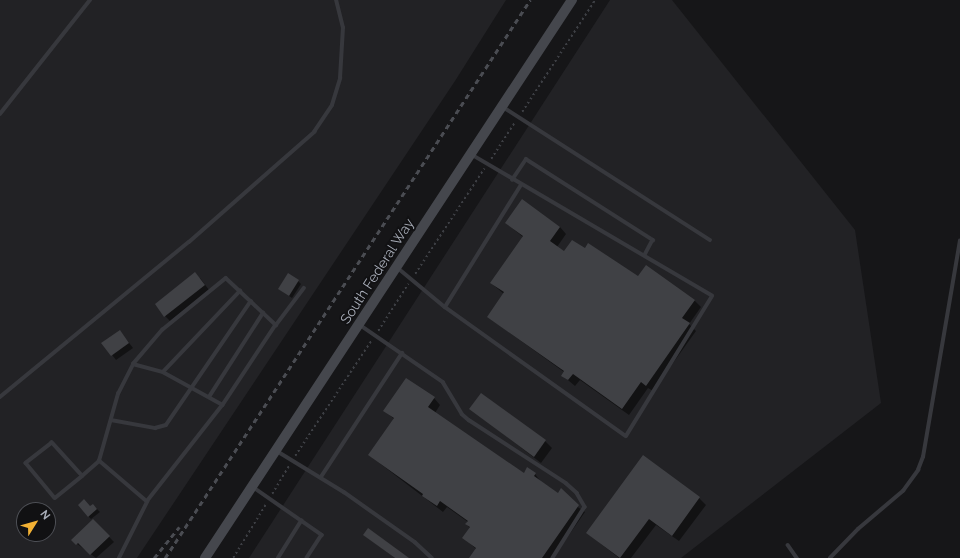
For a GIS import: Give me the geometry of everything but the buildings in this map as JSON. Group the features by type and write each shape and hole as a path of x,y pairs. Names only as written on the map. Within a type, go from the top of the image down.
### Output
{"main road":[{"name":"South Federal Way","path":"205,558 572,0"}],"lane":[{"path":"0,114 90,0"},
{"path":"0,397 190,242 314,132 332,105 340,78 343,28 336,0"},
{"path":"503,106 710,240"},
{"path":"397,267 445,308 626,436 712,296 645,255 512,180 471,154"},
{"path":"512,180 526,159 653,240 645,255"},
{"path":"445,308 521,185"},
{"path":"830,558 858,529 903,491 918,470 923,457 960,242"},
{"path":"82,476 52,443 26,463 56,498 82,476 98,461 118,394 133,364 162,330 226,278 276,325"},
{"path":"119,558 147,502 223,405 276,325 304,288"},
{"path":"163,372 240,291"},
{"path":"111,420 155,428 166,425 251,302"},
{"path":"209,397 263,313"},
{"path":"359,324 443,382 462,414 469,420 566,483 583,501 585,507 552,558"},
{"path":"321,478 402,353"},
{"path":"133,364 163,372 223,405"},
{"path":"276,451 321,478 416,542 432,558"},
{"path":"98,461 147,502"},
{"path":"252,486 322,535 307,558"},
{"path":"278,558 301,521"},
{"path":"788,545 797,558"}],"shaded area":[{"path":"0,0 506,0 455,81 137,558 0,558"},
{"path":"610,0 672,0 855,230 881,403 681,558 249,558"}],"railway":[{"path":"165,558 530,0"},
{"path":"154,558 179,527"}]}
